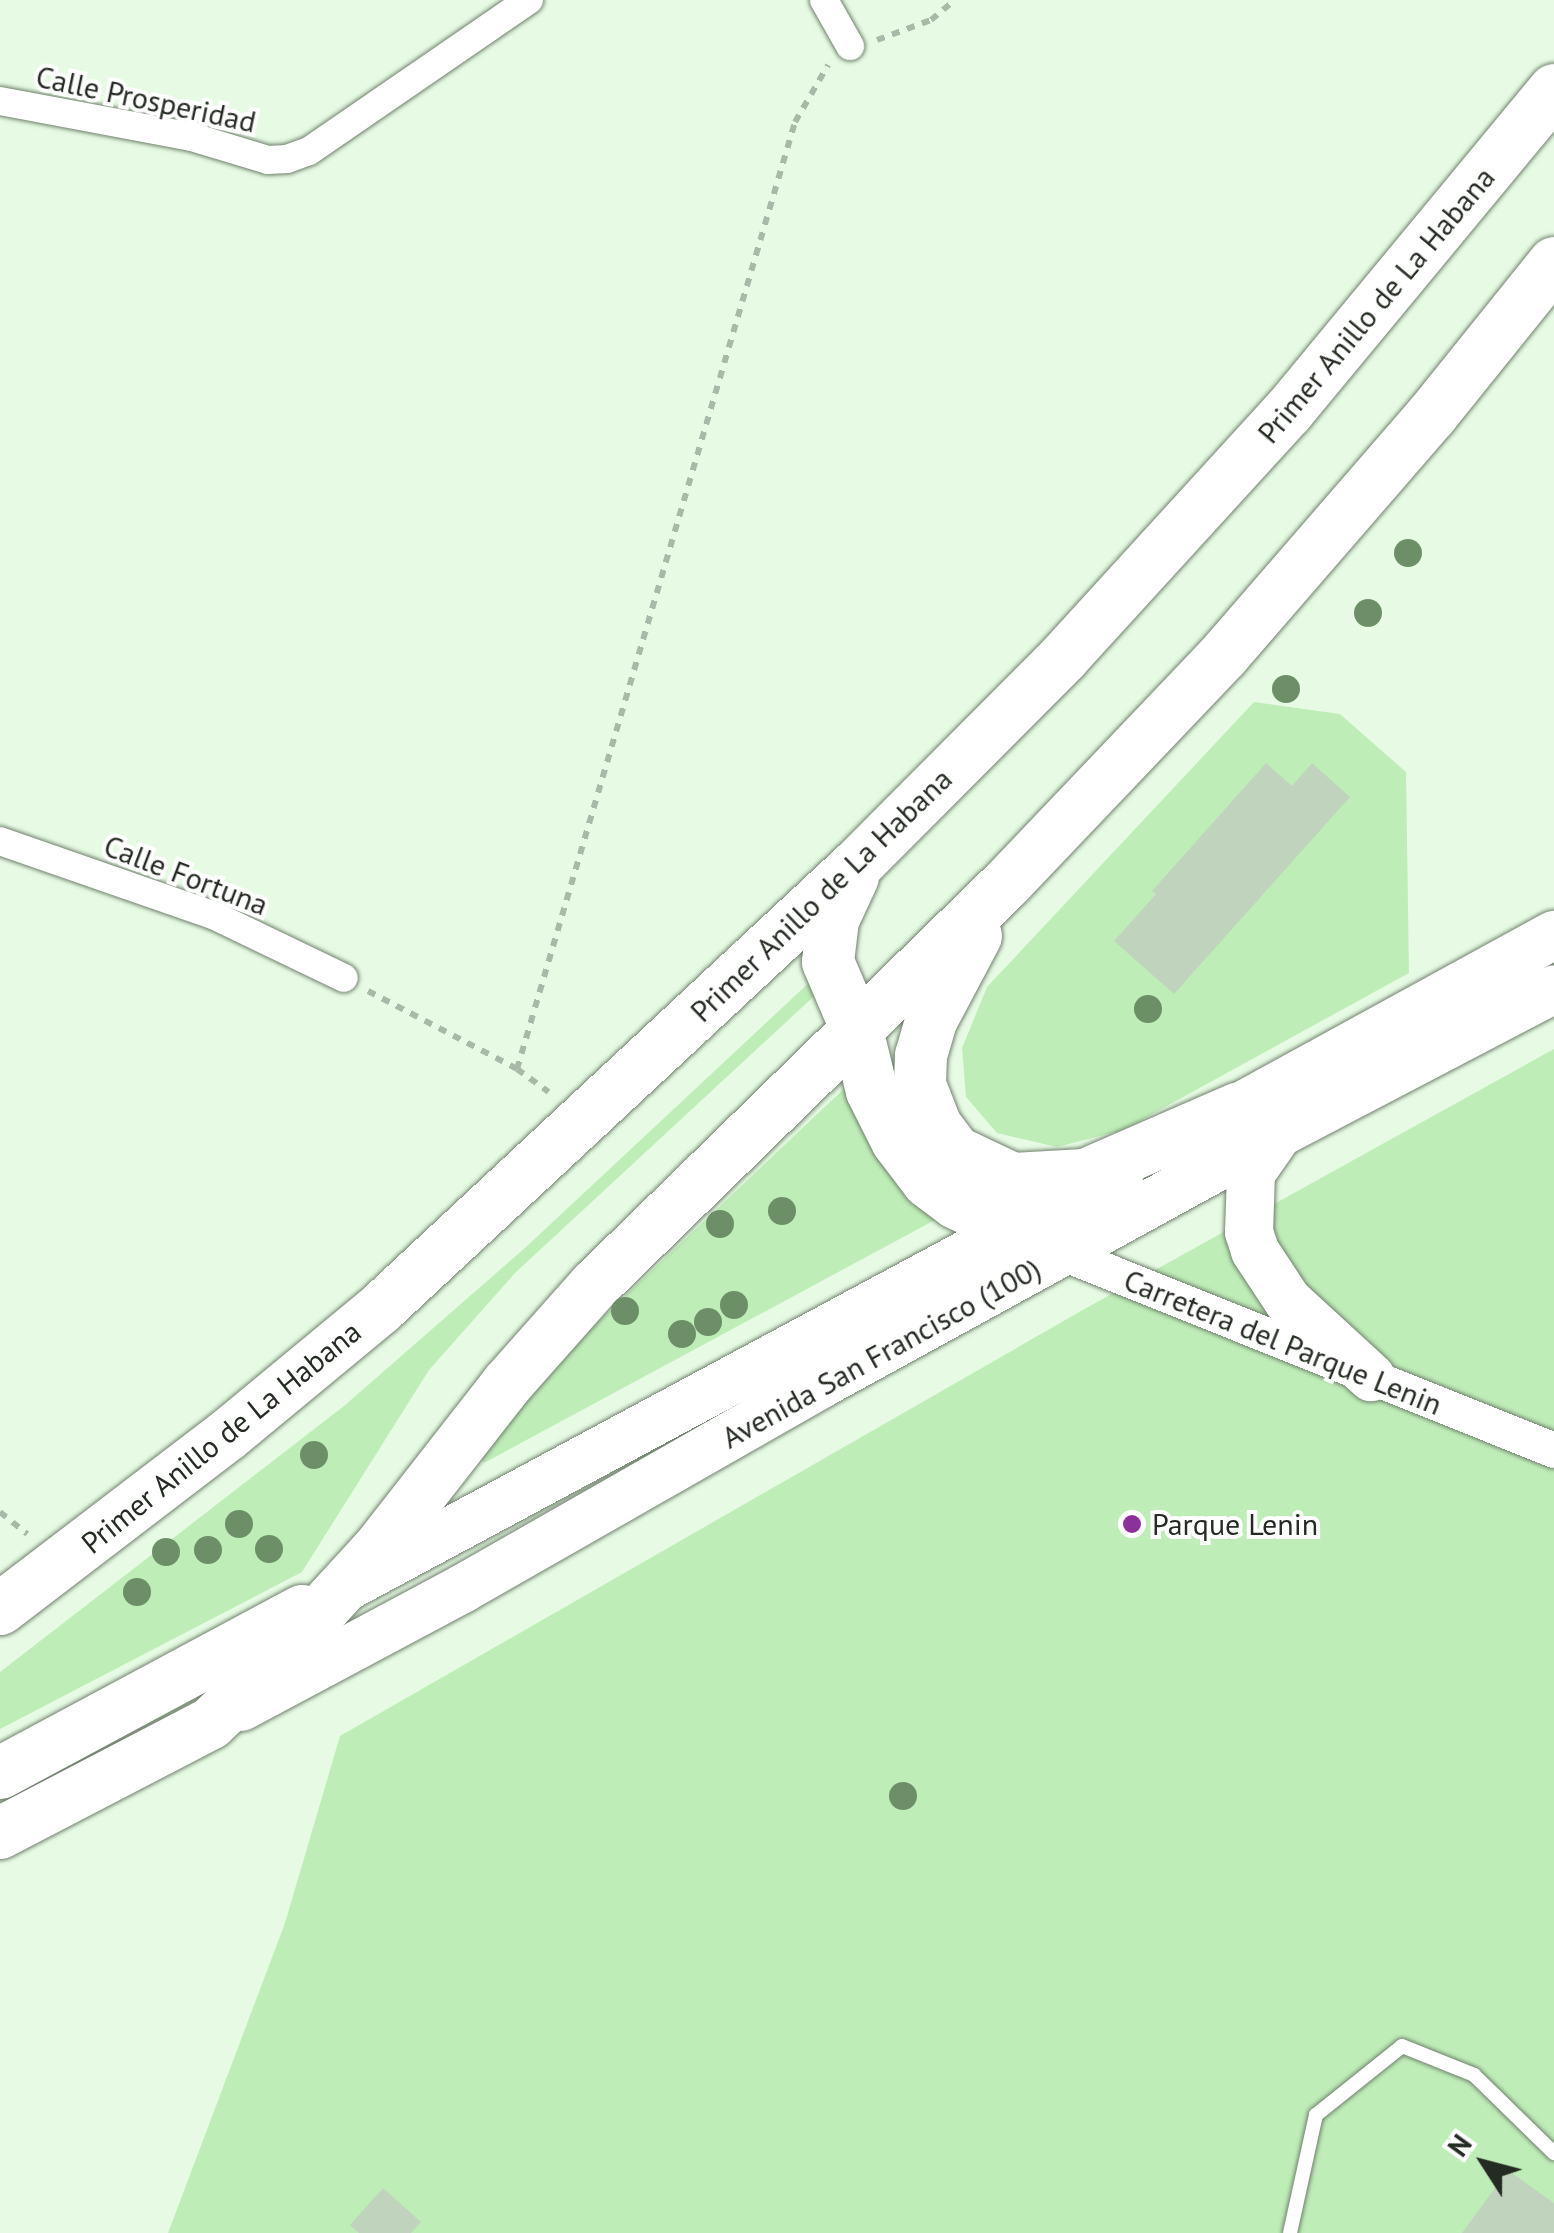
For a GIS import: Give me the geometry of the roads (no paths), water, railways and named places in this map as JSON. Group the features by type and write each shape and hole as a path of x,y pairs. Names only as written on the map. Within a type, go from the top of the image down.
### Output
{"highway":[{"name":"Primer Anillo de La Habana","path":"0,1609 229,1434 380,1309 860,862 1064,656 1248,456 1488,175 1554,90"},
{"path":"0,1833 211,1723 343,1588 508,1384 595,1285 1007,883 1224,655 1432,415 1554,263"},
{"path":"860,862 832,920 828,962 857,1030 872,1091 915,1167 956,1203 1013,1230"},
{"path":"1007,883 949,985 921,1055 920,1085 926,1109 1013,1230"},
{"name":"Avenida San Francisco (100)","path":"211,1723 462,1589 1060,1254 1258,1121 1554,936"},
{"name":"Avenida San Francisco (100)","path":"343,1588 1013,1230 1554,989"},
{"path":"960,1154 1013,1179 1085,1175 1258,1121 1249,1232 1256,1251 1288,1301 1371,1377"},
{"path":"0,1773 343,1588"}],"street":[{"name":"Calle Prosperidad","path":"0,101 192,136 268,160 287,159 309,151 529,0"},
{"path":"824,0 850,46"},
{"name":"Calle Fortuna","path":"0,841 214,915 344,978"},
{"name":"Carretera del Parque Lenin","path":"1013,1230 1060,1254 1554,1450"}],"lane":[{"path":"1290,2233 1316,2114 1402,2046 1474,2075 1554,2153"}],"place":[{"name":"Parque Lenin","path":"1132,1524"}]}
